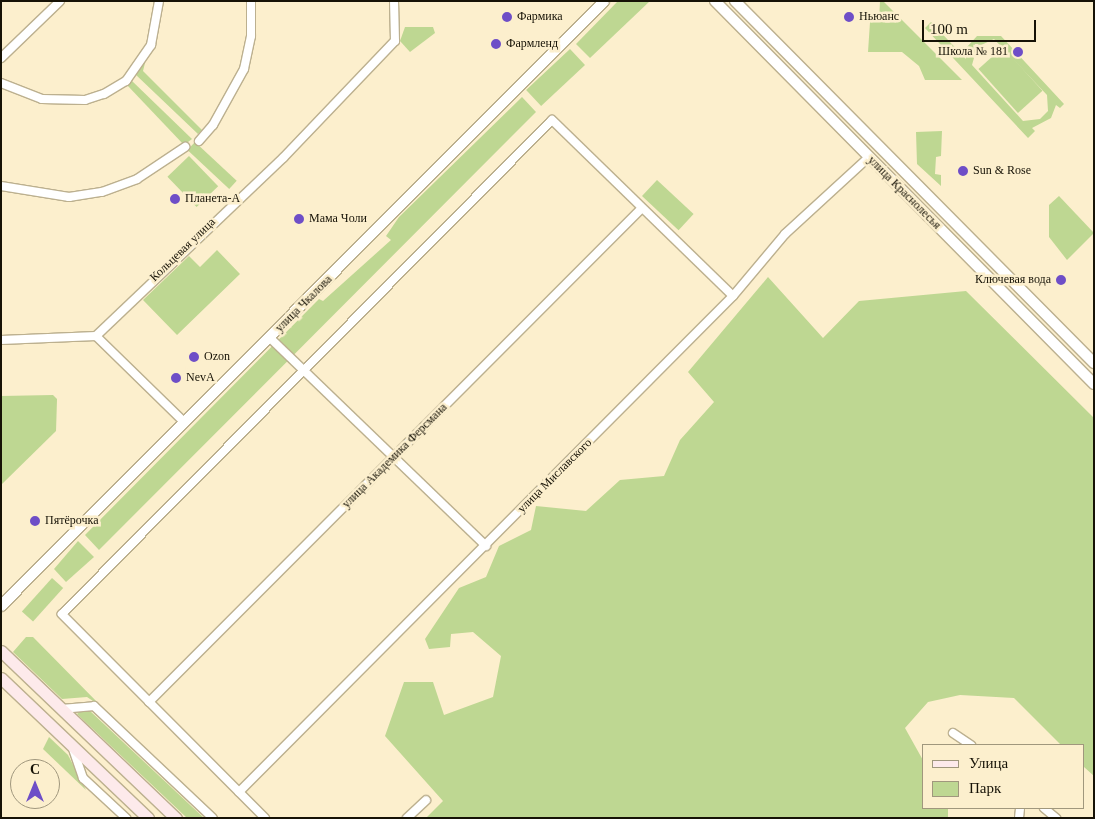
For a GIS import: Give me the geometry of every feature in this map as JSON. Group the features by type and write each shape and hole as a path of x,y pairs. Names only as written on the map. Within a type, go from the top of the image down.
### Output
{"main road":[{"path":"1,651 176,818"},
{"path":"1,678 73,749 148,818"}],"street":[{"path":"1,58 60,1"},
{"path":"1,83 42,99 84,100 104,94 126,80 151,45 158,1"},
{"path":"199,141 213,125 244,70 251,36 251,1"},
{"name":"Кольцевая улица","path":"96,336 283,158 395,41 394,1"},
{"name":"улица Чкалова","path":"1,606 604,1"},
{"name":"улица Краснолесья","path":"715,1 868,158 1094,384"},
{"name":"улица Краснолесья","path":"735,1 1094,363"},
{"path":"265,818 62,614 552,120 641,209 733,296"},
{"path":"1,186 68,197 102,192 137,179 185,147"},
{"name":"улица Миславского","path":"239,792 733,296 785,234 868,158"},
{"path":"928,218 940,206"},
{"name":"улица Академика Ферсмана","path":"149,702 641,209"},
{"path":"1,340 96,336 185,423"},
{"path":"270,338 393,459 486,546"},
{"path":"61,710 94,706 213,818"},
{"path":"952,733 969,744"},
{"path":"73,749 83,778 126,818"},
{"path":"407,818 426,800"},
{"path":"1045,809 1056,818"}],"green space":[{"path":"618,1 650,1 590,58 576,44"},
{"path":"880,1 883,1 962,80 925,80 919,66 902,52 868,52 870,22 879,22"},
{"path":"931,22 966,59 967,47 977,36 1001,36 1064,104 1060,108 1056,105 1051,118 1032,128 1035,131 1028,138 925,28","holes":["994,39 1047,95 1048,111 1040,119 1023,121 972,65 977,47"]},
{"path":"405,27 433,27 435,33 410,52 400,41"},
{"path":"1003,47 1042,91 1018,113 978,69"},
{"path":"570,49 585,65 541,106 526,90"},
{"path":"146,59 143,71 202,130 198,134 135,74"},
{"path":"131,80 192,139 184,145 127,85"},
{"path":"522,97 536,112 99,550 85,535 319,299 323,301 391,240 386,236 399,217"},
{"path":"942,131 941,156 936,157 935,174 941,175 941,186 917,164 916,132"},
{"path":"195,142 237,181 229,189 187,150"},
{"path":"189,156 218,186 197,207 167,177"},
{"path":"657,180 694,214 679,230 642,196"},
{"path":"1059,196 1094,233 1067,260 1049,237 1049,205"},
{"path":"217,250 240,274 177,335 143,300 189,256 200,267"},
{"path":"768,277 823,338 859,301 966,291 1094,418 1094,776 1085,768 1085,744 1060,744 1014,698 960,695 928,702 905,728 922,758 922,809 948,809 948,818 426,818 443,801 385,736 404,682 433,682 444,715 493,697 501,656 473,632 451,634 450,647 429,649 425,639 459,588 486,577 499,546 531,530 536,506 586,511 620,480 664,476 680,440 714,402 688,372"},
{"path":"53,395 57,399 56,431 1,485 1,396"},
{"path":"78,541 94,557 66,582 54,569"},
{"path":"52,578 63,588 33,621 22,611"},
{"path":"26,637 33,637 102,707 87,697 62,699 13,652"},
{"path":"83,709 89,710 204,818 187,818 77,714"},
{"path":"49,737 68,755 86,790 60,765 60,759 53,759 43,749"}],"place":[{"name":"Фармика","path":"507,17"},
{"name":"Ньюанс","path":"849,17"},
{"name":"Фармленд","path":"496,44"},
{"name":"Школа № 181","path":"1018,52"},
{"name":"Sun & Rose","path":"963,171"},
{"name":"Планета-А","path":"175,199"},
{"name":"Мама Чоли","path":"299,219"},
{"name":"Ключевая вода","path":"1061,280"},
{"name":"Ozon","path":"194,357"},
{"name":"NevA","path":"176,378"},
{"name":"Пятёрочка","path":"35,521"}]}
